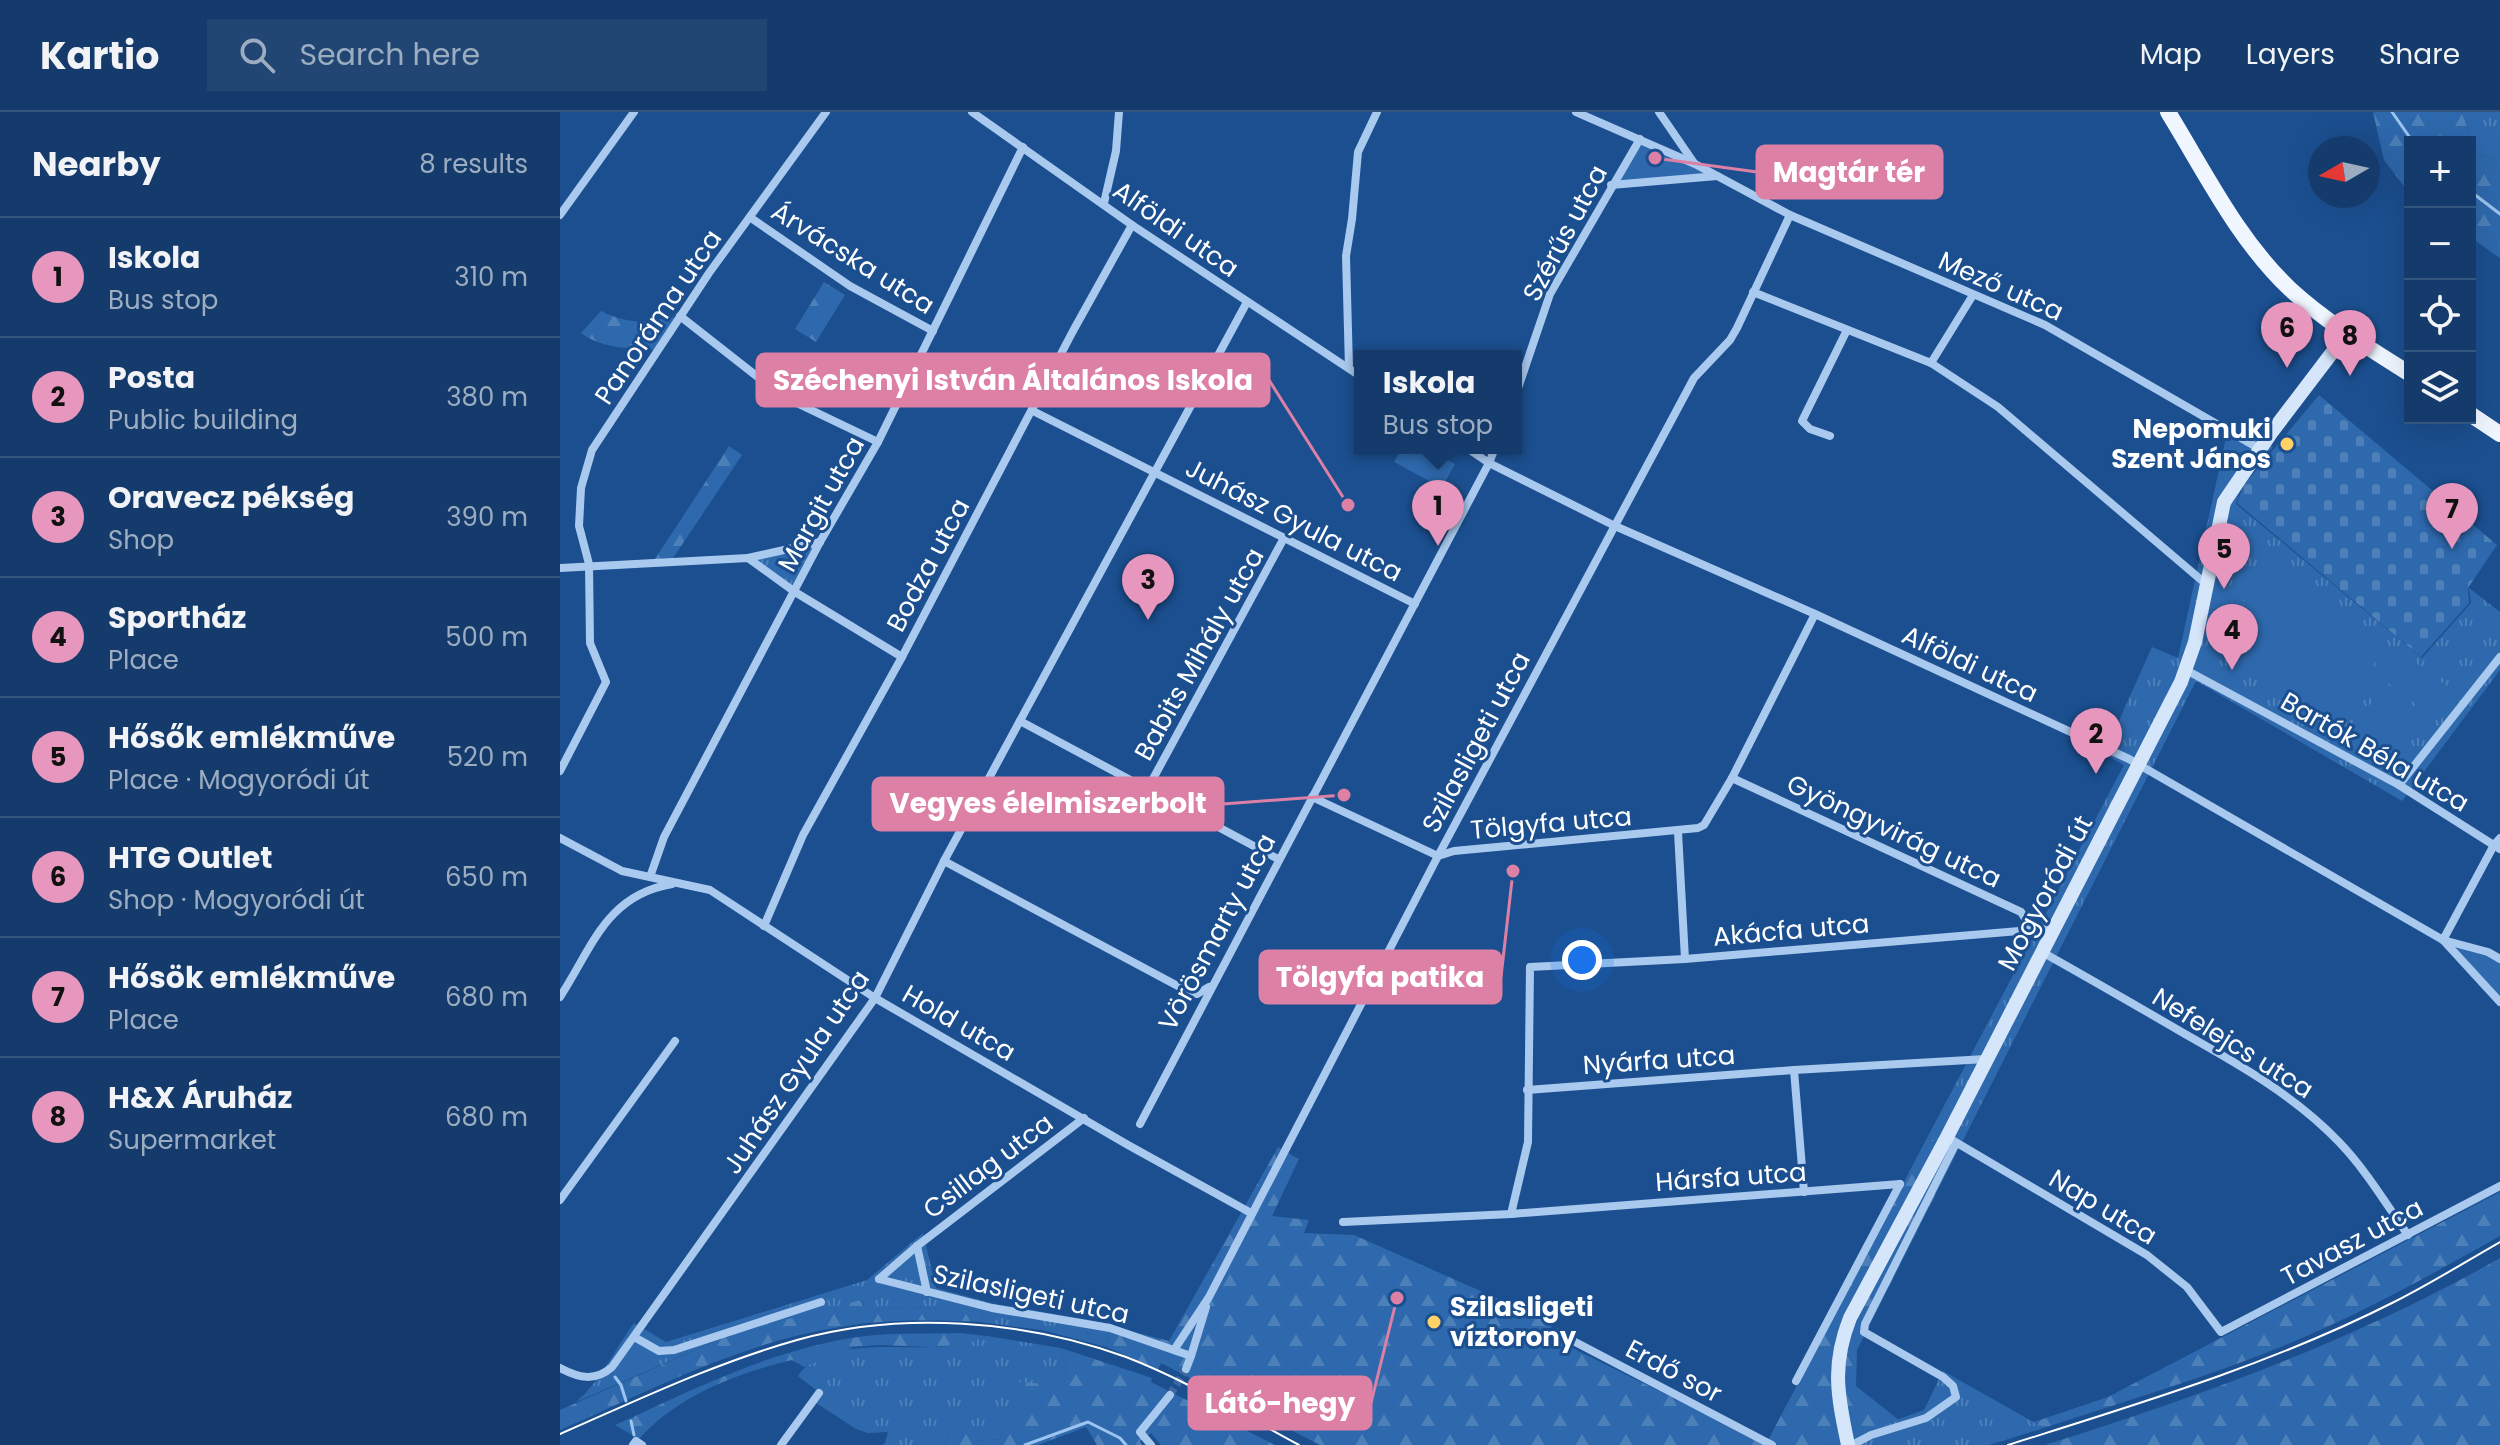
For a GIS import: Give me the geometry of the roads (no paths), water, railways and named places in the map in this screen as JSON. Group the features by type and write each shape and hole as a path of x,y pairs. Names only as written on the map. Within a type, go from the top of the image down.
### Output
{"main road":[{"path":"2168,112 2246,238 2290,288 2347,333 2404,370"},
{"path":"2476,418 2500,434"}],"street":[{"path":"560,215 634,112"},
{"name":"Panoráma utca","path":"560,771 606,682 590,643 589,564 579,526 581,488 592,450 680,316 826,112"},
{"name":"Alföldi utca","path":"972,112 1132,225 1354,372"},
{"path":"1104,203 1116,151 1119,112"},
{"path":"1349,368 1346,256 1358,152 1377,112"},
{"name":"Mező utca","path":"1576,112 1695,164 1790,215 2045,325 2260,449"},
{"path":"1659,112 1695,164"},
{"name":"Szérűs utca","path":"1522,376 1550,294 1640,139"},
{"name":"Margit utca","path":"650,877 664,837 820,542 878,442 1023,147"},
{"path":"1611,185 1718,176"},
{"name":"Szilasligeti utca","path":"1174,1350 1209,1297 1438,856 1694,378 1730,340 1790,215"},
{"name":"Árvácska utca","path":"751,218 850,286 933,331"},
{"name":"Bodza utca","path":"764,926 803,835 902,657 1132,225"},
{"path":"1753,292 1931,363 1998,407 2207,585"},
{"path":"1931,363 1973,295"},
{"name":"Juhász Gyula utca","path":"560,1368 577,1375 598,1378 612,1367 636,1338 875,998 944,861 1247,302"},
{"path":"680,316 782,396 878,442"},
{"path":"1830,436 1810,429 1802,421 1847,330"},
{"name":"Mogyoródi út","path":"1952,1140 1844,1334 1837,1359 1837,1385 1850,1445 1926,1418 1956,1397 1953,1386 1943,1377 1864,1332 1865,1324 1952,1140 1986,1059 2186,670 2195,642 2224,502 2347,333"},
{"name":"Juhász Gyula utca","path":"1033,411 1415,604"},
{"name":"Alföldi utca","path":"1476,454 1615,526 1815,614 2139,765 2443,940 2488,952 2500,959"},
{"path":"1489,463 1493,454"},
{"name":"Vörösmarty utca","path":"1140,1124 1489,463"},
{"name":"Babits Mihály utca","path":"1148,788 1284,538"},
{"path":"560,568 589,564 748,558 820,542"},
{"path":"748,558 795,592 902,657"},
{"name":"Tölgyfa utca","path":"1312,797 1438,856 1454,851 1698,828 1704,825 1732,778 1815,614"},
{"path":"2399,785 2500,657"},
{"name":"Bartók Béla utca","path":"2186,670 2399,785 2498,844"},
{"path":"1020,721 1278,859"},
{"name":"Gyöngyvirág utca","path":"1732,778 2021,912 2032,929"},
{"path":"1678,832 1685,959"},
{"name":"Hold utca","path":"560,838 622,871 710,890 875,998 1251,1213"},
{"path":"2443,940 2498,844"},
{"path":"944,861 1189,992 1197,994 1212,984"},
{"path":"560,997 600,928 611,917 645,890 677,883"},
{"name":"Akácfa utca","path":"1527,1090 1530,967 1685,959 2054,928"},
{"name":"Alföldi utca","path":"2443,940 2500,1002"},
{"name":"Nefelejcs utca","path":"2041,952 2216,1051 2266,1081 2292,1101 2319,1122 2354,1159 2408,1235"},
{"path":"560,1200 675,1041"},
{"name":"Nyárfa utca","path":"1527,1090 1986,1059"},
{"path":"1794,1070 1804,1192"},
{"path":"1511,1214 1528,1142 1527,1090"},
{"name":"Csillag utca","path":"879,1279 917,1246 1084,1118"},
{"name":"Nap utca","path":"1952,1140 2147,1255 2187,1287 2221,1332"},
{"name":"Hársfa utca","path":"1343,1222 1511,1214 1900,1184 1796,1381"},
{"name":"Tavasz utca","path":"2221,1332 2500,1186"},
{"name":"Csillag utca","path":"917,1246 927,1292"},
{"name":"Szilasligeti utca","path":"879,1279 992,1308 1110,1328 1191,1356"},
{"name":"Szilasligeti utca","path":"1186,1369 1209,1297"},
{"path":"636,1338 659,1351 674,1350 821,1302"},
{"name":"Erdő sor","path":"1558,1333 1772,1445"},
{"path":"781,1445 819,1393"},
{"path":"1151,1445 1140,1432 1170,1395"},
{"path":"633,1445 636,1441 642,1445"}],"waterway":[{"path":"2392,112 2409,136"},
{"path":"2476,196 2500,214"},
{"path":"615,1377 626,1401"},
{"path":"631,1421 634,1435"},
{"path":"1025,1445 1088,1422 1120,1438 1126,1445"}],"tunnel":[{"path":"1170,1395 1186,1369"}],"tram line":[{"path":"2008,1445 2204,1381 2300,1345 2407,1295 2500,1242"},
{"path":"560,1434 677,1383 766,1349 837,1331 920,1323 1005,1328 1087,1344 1170,1376 1299,1445"}],"place":[{"name":"Magtár tér","path":"1655,158"},
{"name":"HTG Outlet","path":"2287,368"},
{"name":"H&X Áruház","path":"2350,376"},
{"name":"Nepomuki Szent János","path":"2287,444"},
{"name":"Széchenyi István Általános Iskola","path":"1348,505"},
{"name":"Iskola","path":"1438,546"},
{"name":"Hősök emlékműve","path":"2452,549"},
{"name":"Hősők emlékműve","path":"2224,589"},
{"name":"Oravecz pékség","path":"1148,620"},
{"name":"Sportház","path":"2232,670"},
{"name":"Posta","path":"2096,774"},
{"name":"Vegyes élelmiszerbolt","path":"1344,795"},
{"name":"Tölgyfa patika","path":"1513,871"},
{"name":"Látó-hegy","path":"1397,1298"},
{"name":"Szilasligeti víztorony","path":"1434,1322"}]}
